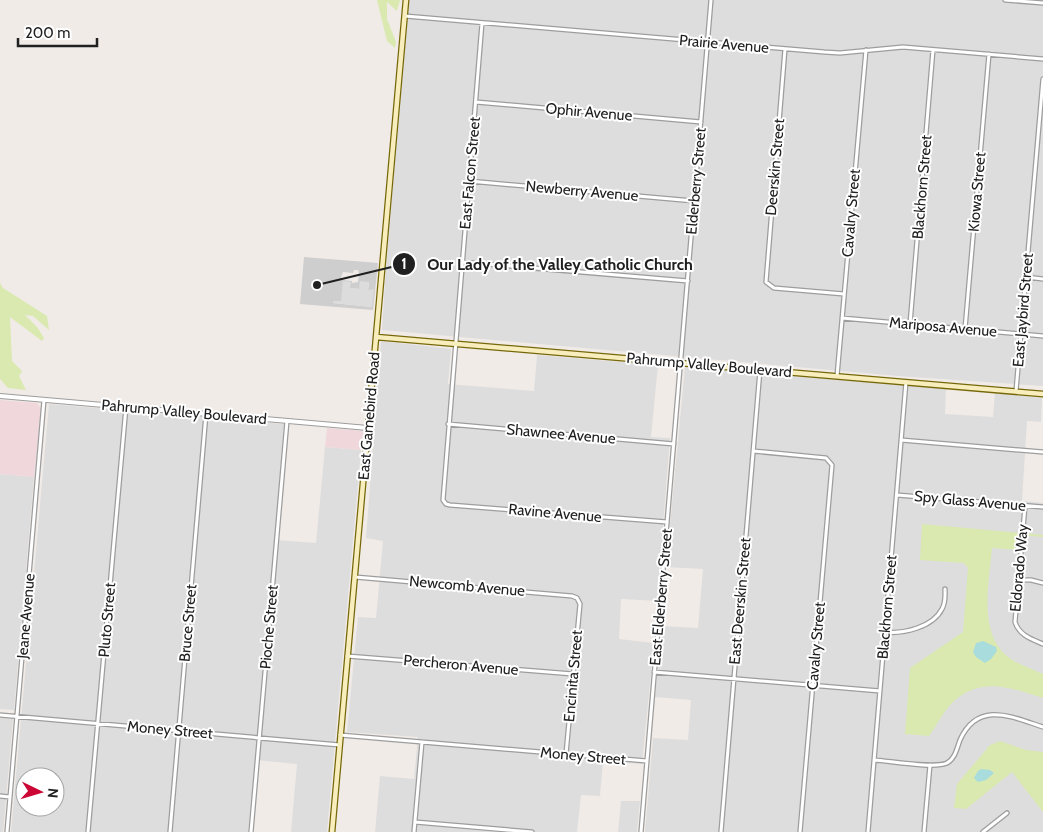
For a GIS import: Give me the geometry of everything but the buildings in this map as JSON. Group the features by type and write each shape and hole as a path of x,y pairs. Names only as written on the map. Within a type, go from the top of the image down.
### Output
{"main road":[{"name":"East Gamebird Road","path":"332,832 406,0"},
{"name":"Pahrump Valley Boulevard","path":"376,337 1043,394"}],"street":[{"name":"Elderberry Street","path":"680,363 711,0"},
{"path":"1005,0 1043,3"},
{"name":"Prairie Avenue","path":"404,16 826,53 903,47 1043,59"},
{"name":"East Falcon Street","path":"444,502 442,497 482,23"},
{"name":"Deerskin Street","path":"786,49 766,278 768,284 774,288 844,294"},
{"name":"Cavalry Street","path":"837,376 866,50"},
{"name":"Blackhorn Street","path":"910,324 933,50"},
{"name":"Kiowa Street","path":"965,329 989,54"},
{"name":"East Jaybird Street","path":"1016,391 1043,79"},
{"name":"Ophir Avenue","path":"476,102 701,122"},
{"name":"Newberry Avenue","path":"469,181 694,201"},
{"path":"462,262 688,281"},
{"path":"1026,277 1043,279"},
{"name":"Mariposa Avenue","path":"842,318 1043,336"},
{"name":"East Elderberry Street","path":"641,832 680,363"},
{"name":"East Deerskin Street","path":"720,832 760,369"},
{"name":"Blackhorn Street","path":"868,832 906,382"},
{"name":"Pahrump Valley Boulevard","path":"0,396 368,428"},
{"name":"Jeane Avenue","path":"7,832 44,400"},
{"name":"Pluto Street","path":"88,832 126,407"},
{"name":"Bruce Street","path":"170,832 206,414"},
{"name":"Pioche Street","path":"251,832 287,421"},
{"name":"Shawnee Avenue","path":"448,424 674,444"},
{"path":"901,440 1043,452"},
{"name":"Cavalry Street","path":"753,451 816,457 830,460 832,465 800,832"},
{"name":"Spy Glass Avenue","path":"897,495 1043,507"},
{"name":"Ravine Avenue","path":"444,502 450,505 667,522"},
{"name":"Eldorado Way","path":"1025,506 1015,619 1016,626 1022,634 1043,644"},
{"name":"Newcomb Avenue","path":"354,576 572,596 578,599"},
{"path":"1018,580 1043,582"},
{"path":"885,632 910,631 936,616 945,603 945,588"},
{"name":"Encinita Street","path":"566,754 580,604 578,599"},
{"name":"Percheron Avenue","path":"347,656 574,674"},
{"path":"654,672 880,691"},
{"name":"Money Street","path":"0,715 340,745"},
{"path":"874,760 930,765 950,761 968,726 978,718 986,715 1008,715 1043,727"},
{"name":"Money Street","path":"340,735 647,761"},
{"path":"414,832 422,742"},
{"path":"924,832 930,765"},
{"path":"0,796 10,797"},
{"path":"982,832 1007,813"},
{"path":"415,822 532,832"}],"shaded area":[{"path":"409,0 1043,0 1043,386 898,376 382,330"},
{"path":"304,257 378,263 373,310 300,304","holes":["354,270 358,270 358,282 352,283 352,281 343,280 341,277 343,272 353,273","369,283 368,290 371,290 372,307 333,303 334,301 341,301 350,288 359,289"]},
{"path":"343,281 351,282 350,288 359,289 360,281 369,282 368,290 374,289 372,307 333,303 333,301 341,301"},
{"path":"381,341 451,349 448,384 534,391 537,355 658,365 651,437 670,438 657,601 621,599 619,639 654,643 642,764 603,761 600,796 581,795 577,832 375,832 380,776 414,779 418,737 347,732 358,617 376,618 383,541 366,538"},
{"path":"685,367 946,389 945,414 993,417 995,393 1042,398 1041,422 1027,421 1022,501 1043,503 1043,832 645,832 653,738 688,740 691,700 655,697 662,626 698,628 703,569 666,567"},
{"path":"0,400 37,403 41,408 34,477 0,474"},
{"path":"49,404 284,424 275,540 316,543 325,447 361,450 327,832 291,832 297,764 256,760 248,832 11,832 15,787 15,817 65,817 65,767 17,767"},
{"path":"327,428 363,431 361,450 325,447"},
{"path":"0,474 34,477 14,710 0,709"},
{"path":"0,718 13,719 3,832 0,832"},
{"path":"621,801 640,801 637,832 618,832"}],"green space":[{"path":"377,0 400,0 397,11 387,2 387,19 396,42 395,48 387,41"},
{"path":"0,283 3,288 47,316 49,330 33,316 25,315 37,327 44,338 42,341 10,317 12,361 22,371 19,376 26,390 8,388 0,379"},
{"path":"922,524 1043,535 1043,537 1019,535 1018,550 992,548 988,610 994,639 1002,651 1014,661 1043,674 1043,698 997,686 975,689 965,693 950,705 929,736 905,734 910,668 963,632 968,568 964,563 920,560"},
{"path":"1000,741 1026,750 1043,752 1043,812 1012,772 966,809 954,808 957,784 990,745"}],"water":[{"path":"983,641 996,647 997,651 985,663 976,657 973,652 976,643"},
{"path":"981,769 990,770 994,773 986,780 978,782 974,778"}],"place":[{"name":"Our Lady of the Valley Catholic Church","path":"317,285"}]}
